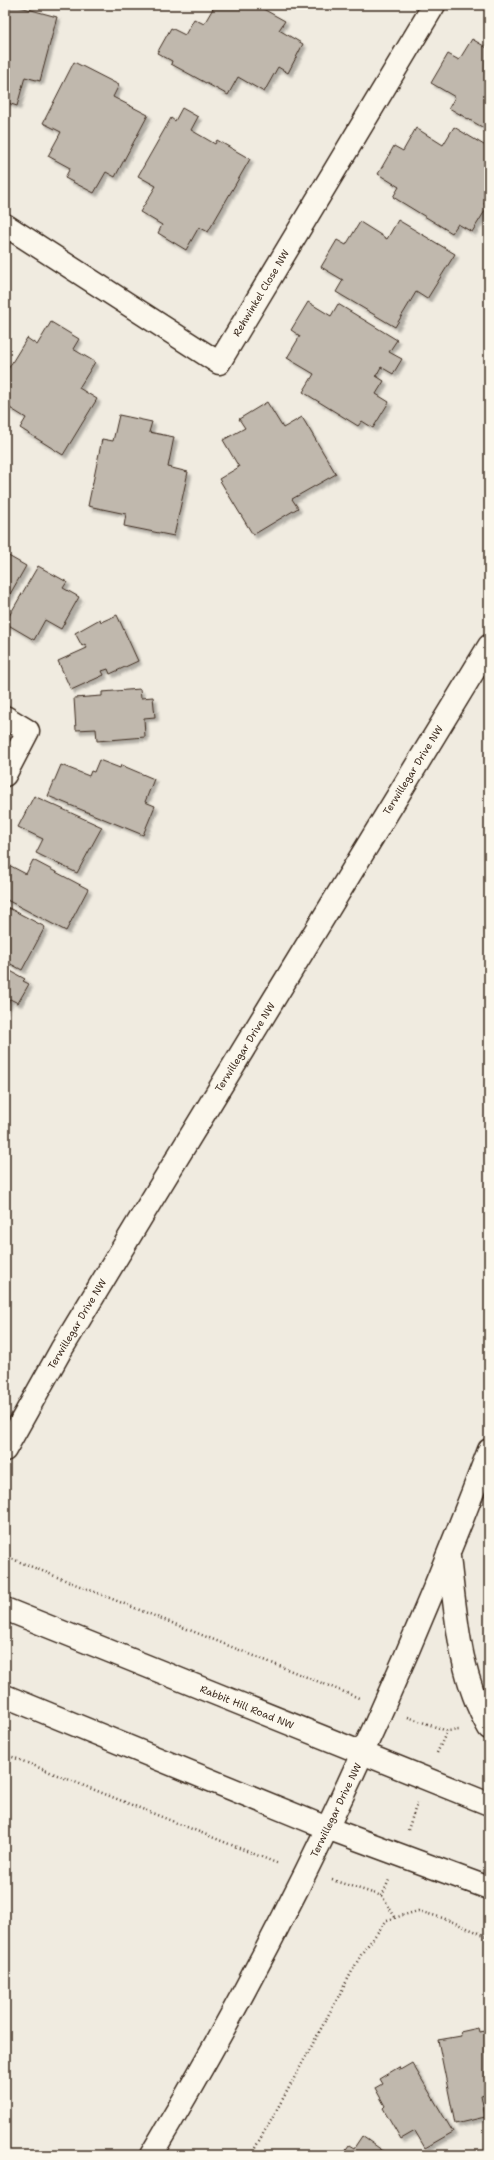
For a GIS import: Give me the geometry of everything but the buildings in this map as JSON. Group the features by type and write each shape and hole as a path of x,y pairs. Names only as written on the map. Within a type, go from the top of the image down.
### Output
{"main road":[{"name":"Rehwinkel Close NW","path":"5,225 219,363 434,5"},
{"name":"Terwillegar Drive NW","path":"5,1450 61,1350 489,646"},
{"path":"5,716 28,731 5,775"},
{"name":"Terwillegar Drive NW","path":"151,2155 204,2068 260,1964 364,1753 449,1555 489,1450"},
{"path":"449,1555 460,1642 467,1675 489,1728"},
{"name":"Rabbit Hill Road NW","path":"5,1609 489,1804"},
{"path":"5,1696 327,1828 399,1856 489,1888"}],"path":[{"path":"5,1556 356,1696"},
{"path":"428,1724 447,1731 464,1730"},
{"path":"395,1917 382,1896 399,1856 426,1778 447,1731"},
{"path":"5,1754 265,1859"},
{"path":"250,2155 285,2095 362,1953 387,1920 418,1911 443,1918 489,1937"}]}
